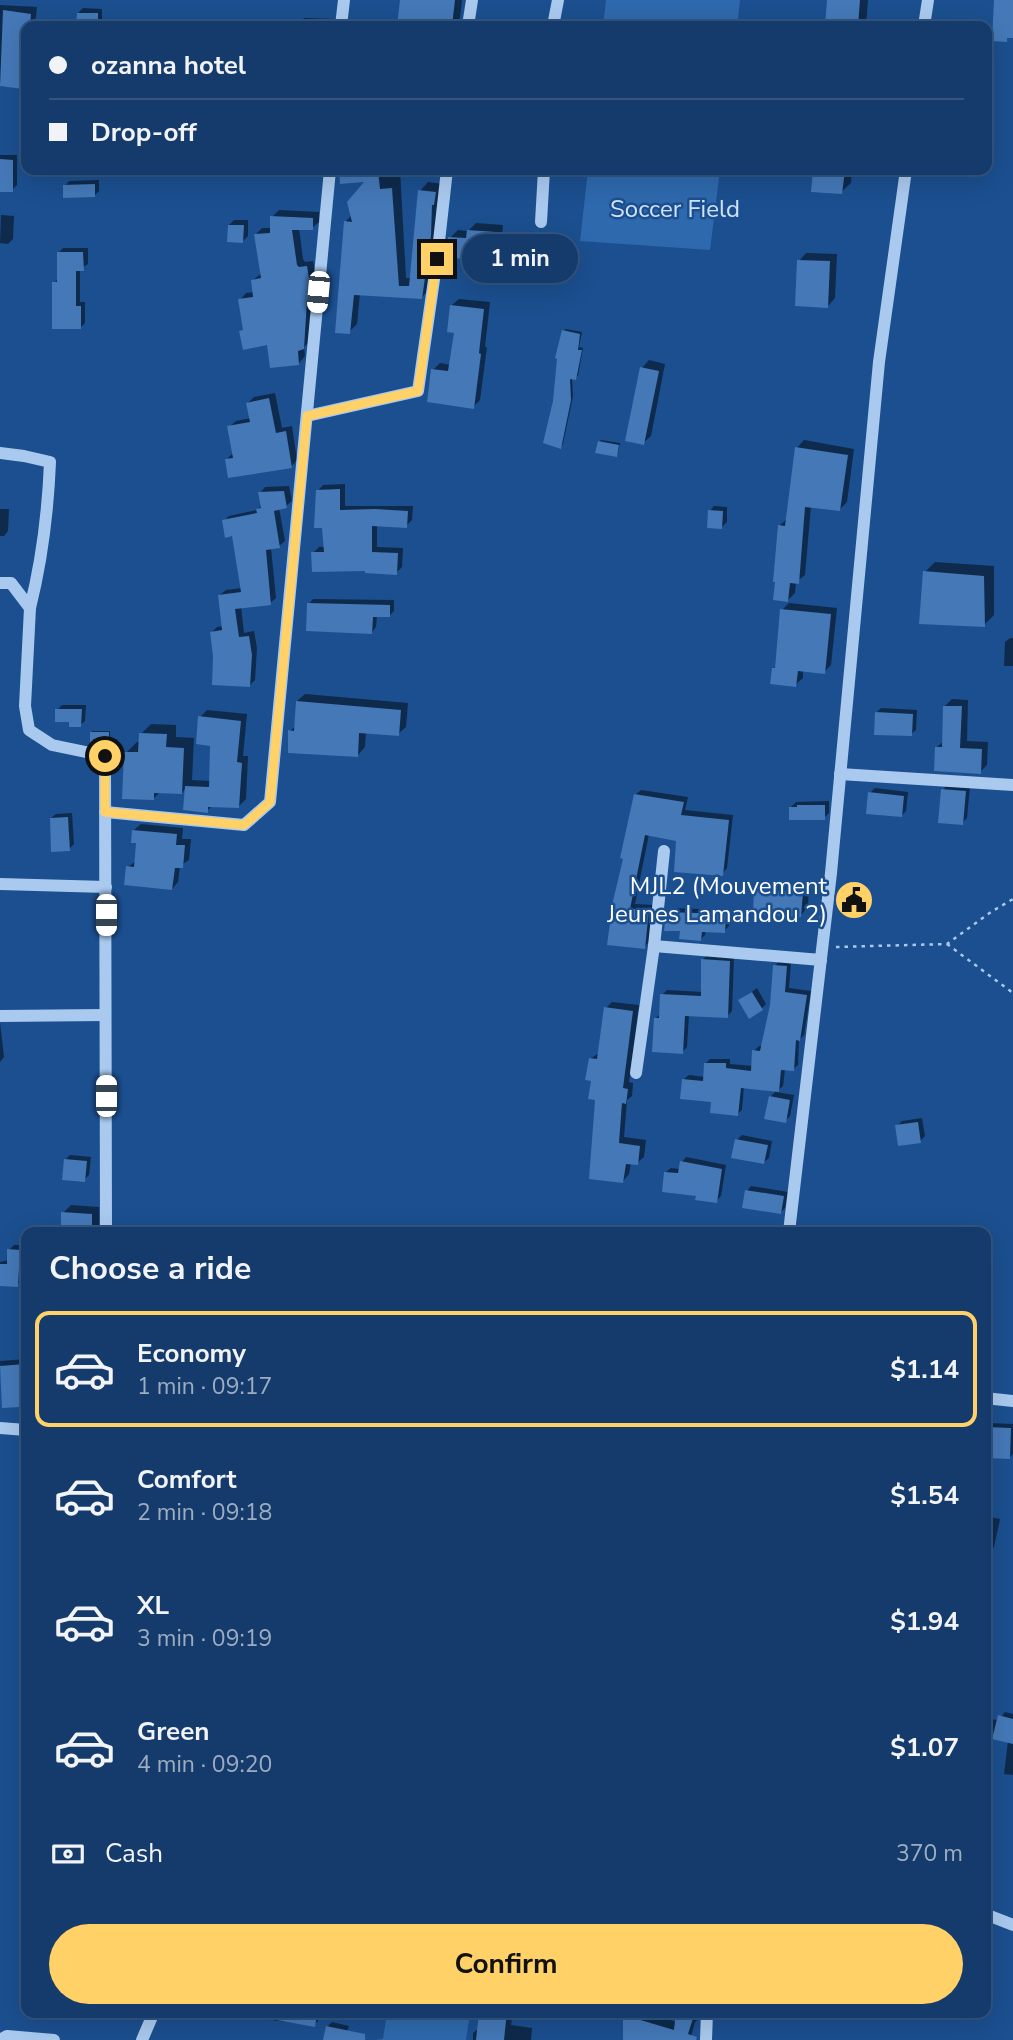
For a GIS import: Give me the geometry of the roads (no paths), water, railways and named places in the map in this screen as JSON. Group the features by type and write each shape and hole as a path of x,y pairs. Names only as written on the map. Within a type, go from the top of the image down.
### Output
{"street":[{"path":"342,21 344,0"},
{"path":"469,21 472,0"},
{"path":"554,21 558,0"},
{"path":"925,21 928,0"},
{"path":"105,812 244,825 270,802 330,175"},
{"path":"307,416 418,391 446,175"},
{"path":"541,222 544,175"},
{"path":"790,1227 840,774 879,362 905,175"},
{"path":"0,453 50,463 48,513 30,608 25,706 29,730 51,746 105,756 106,1227"},
{"path":"0,583 11,583 30,608"},
{"path":"840,774 1013,785"},
{"path":"636,1073 664,850"},
{"path":"0,884 106,887"},
{"path":"654,946 821,954"},
{"path":"0,1016 105,1015"},
{"path":"991,1399 1013,1401"},
{"path":"0,1428 21,1430"},
{"path":"991,1916 1013,1925"},
{"path":"142,2040 151,2018"},
{"path":"706,2040 707,2018"},
{"path":"0,2040 8,2036 54,2040"}],"place":[{"name":"MJL2 (Mouvement Jeunes Lamandou 2)","path":"854,900"}],"park label":[{"name":"Soccer Field","path":"675,209"}]}
